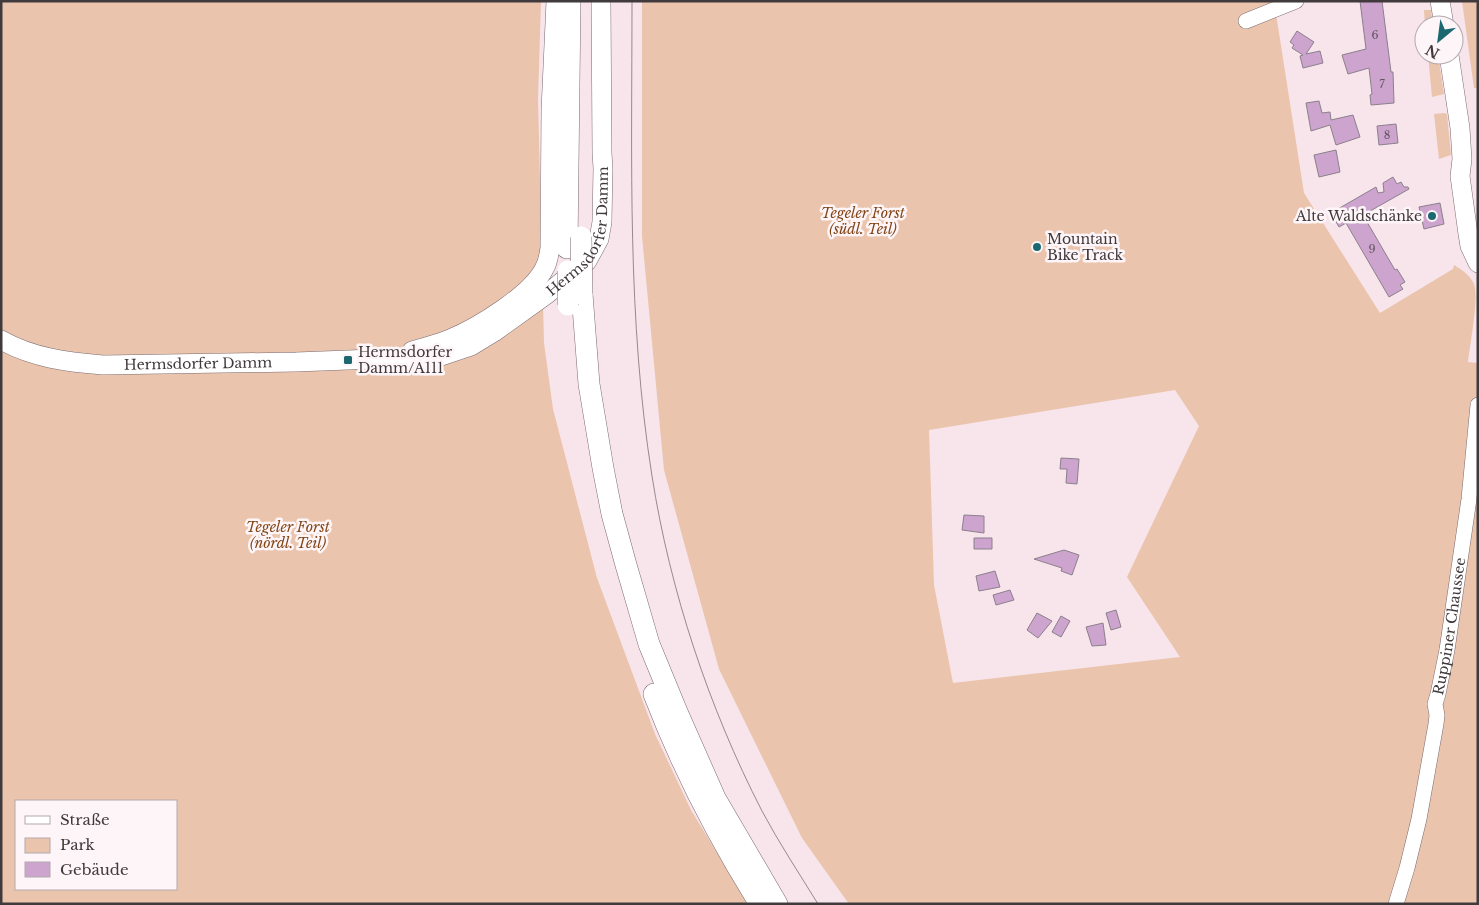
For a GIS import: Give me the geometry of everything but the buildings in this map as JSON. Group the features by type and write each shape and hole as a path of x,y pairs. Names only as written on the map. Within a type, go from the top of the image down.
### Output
{"highway":[{"path":"570,1 575,299 572,354 584,444 602,533 636,646 671,737 716,830 760,904"},
{"path":"574,243 584,1"},
{"path":"575,299 612,514 649,644 716,798 776,904"}],"main road":[{"name":"Hermsdorfer Damm","path":"400,358 411,351 449,340 473,329 526,290 545,267 550,248 551,110 556,1"},
{"name":"Hermsdorfer Damm","path":"1,340 41,356 74,363 103,365 296,362 400,358 420,360 438,357 471,346 547,294 587,261 599,239 603,202 601,1"},
{"path":"1440,1 1442,15"},
{"path":"1451,65 1460,128 1462,159 1460,176 1468,234 1470,246 1478,264"},
{"path":"1460,128 1470,166 1478,210"}],"street":[{"path":"1246,21 1296,1"},
{"name":"Ruppiner Chaussee","path":"1396,904 1419,819 1436,724 1435,704 1449,640 1469,499 1478,405"}],"green space":[{"name":"Tegeler Forst (nördl. Teil)","path":"1,1 541,1 538,99 544,343 553,409 597,578 655,734 691,810 748,904 1,904"},
{"name":"Tegeler Forst (südl. Teil)","path":"642,1 1274,1 1304,193 1380,313 1453,269 1454,265 1468,275 1474,284 1475,310 1468,362 1478,363 1478,904 849,904 802,838 719,669 664,470 642,236","holes":["1175,390 1199,426 1127,577 1180,657 953,683 934,585 929,430"]},
{"path":"1462,1 1478,1 1478,88 1474,88"},
{"path":"1424,10 1431,10 1432,15 1424,15"},
{"path":"1429,65 1440,65 1444,94 1432,97"},
{"path":"1434,114 1447,114 1451,155 1439,159"}],"tram line":[{"path":"632,1 632,180 638,358 652,476 660,519 669,562 694,648 725,731 762,811 818,904"}],"place":[{"name":"Alte Waldschänke","path":"1432,216"},
{"name":"Mountain Bike Track","path":"1037,247"},
{"name":"Hermsdorfer Damm/A111","path":"348,360"}]}
